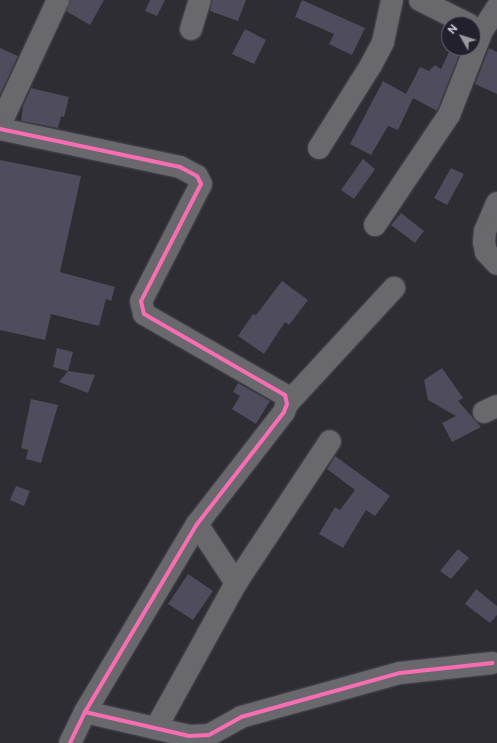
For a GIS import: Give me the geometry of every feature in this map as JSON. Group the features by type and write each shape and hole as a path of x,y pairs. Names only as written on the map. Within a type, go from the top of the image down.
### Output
{"street":[{"path":"0,125 58,0"},
{"path":"190,29 200,0"},
{"path":"319,148 371,65 382,42 392,0"},
{"path":"420,0 452,16"},
{"path":"481,29 497,8"},
{"path":"375,225 449,115 471,56"},
{"path":"0,129 180,167 196,176 201,184 141,301 144,314 285,395 287,404"},
{"path":"497,203 485,231 484,242 486,252 497,264"},
{"path":"70,743 85,712 197,524 284,412 287,404 394,288"},
{"path":"156,728 236,583 330,441"},
{"path":"197,524 236,583"},
{"path":"85,712 189,736 209,735 240,717 400,673 492,663"}],"building":[{"path":"70,0 104,0 90,25 66,11"},
{"path":"150,0 165,0 157,16 145,11"},
{"path":"212,0 246,0 238,21 210,11"},
{"path":"302,0 365,28 352,55 329,44 334,34 295,17"},
{"path":"245,29 266,40 254,64 232,54"},
{"path":"0,48 18,56 0,95"},
{"path":"489,48 497,52 497,94 475,84"},
{"path":"447,56 459,56 437,111 413,98 398,130 388,126 371,155 350,144 383,81 406,94 420,67 429,71 435,65 441,69"},
{"path":"31,88 69,97 64,117 61,116 58,128 21,121 23,106"},
{"path":"363,159 375,169 354,199 341,190"},
{"path":"0,160 81,176 60,272 115,287 111,301 106,299 99,326 51,314 45,340 0,330"},
{"path":"451,168 464,174 447,205 434,198"},
{"path":"401,213 424,231 415,243 391,225"},
{"path":"282,281 308,300 289,325 285,322 264,354 238,336 253,314 256,315"},
{"path":"57,348 73,352 68,371 53,367"},
{"path":"442,368 463,398 458,401 481,427 452,442 442,423 456,416 428,400 424,380"},
{"path":"68,371 95,375 88,393 59,382"},
{"path":"238,383 270,401 256,424 232,409 240,396 233,392"},
{"path":"31,399 58,405 41,463 26,459 28,450 21,448"},
{"path":"335,456 390,496 375,516 366,510 343,548 319,534 335,507 340,510 355,490 327,469"},
{"path":"16,486 30,491 24,506 10,500"},
{"path":"458,549 469,558 451,579 440,571"},
{"path":"188,574 213,591 193,620 168,604"},
{"path":"476,589 497,606 497,615 490,623 465,604"}],"cycle path":[{"path":"0,129 180,167 197,176 201,184 141,301 144,314 285,395 287,404 284,412 197,524 85,712 70,743"},
{"path":"85,712 189,736 209,735 241,717 400,673 492,663"}]}
